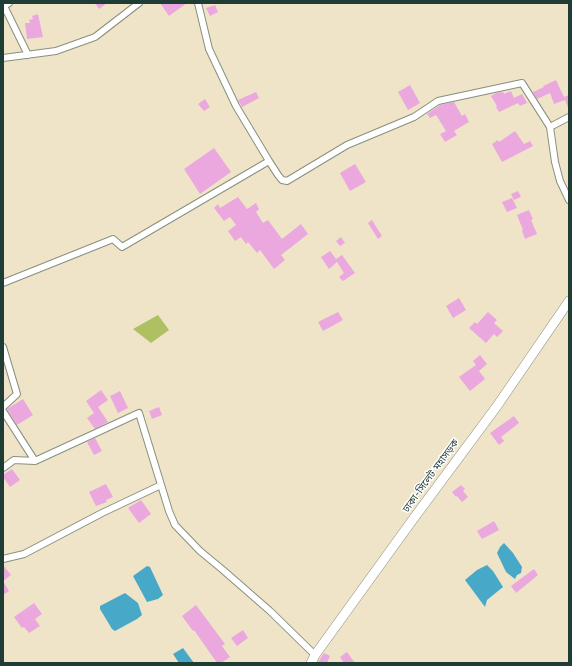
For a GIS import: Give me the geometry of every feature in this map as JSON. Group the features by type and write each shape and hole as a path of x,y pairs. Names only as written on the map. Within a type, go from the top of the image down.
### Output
{"highway":[{"name":"ঢাকা-সিলেট মহাসড়ক","path":"313,659 406,528 496,406 569,301"}],"street":[{"path":"9,3 4,6 28,55"},
{"path":"3,58 56,51 95,37 139,3"},
{"path":"198,3 209,49 236,106 282,180 287,181 347,145 414,117 438,101 522,82 550,127 555,162 560,181 569,200"},
{"path":"550,127 569,117"},
{"path":"3,283 113,239 122,247 269,161"},
{"path":"3,347 17,394 3,407"},
{"path":"3,411 34,461"},
{"path":"3,468 14,460 34,461 139,413 169,511 176,525 200,551 270,611 313,659"},
{"path":"3,559 24,554 102,513 161,485"}],"green space":[{"path":"158,315 169,330 151,343 133,329"}],"water":[{"path":"504,543 522,567 521,573 517,575 515,579 506,572 497,553"},
{"path":"487,565 493,571 503,587 487,600 485,607 465,580 477,570"},
{"path":"147,566 150,567 163,595 158,599 147,602 133,576"},
{"path":"125,593 138,603 142,615 115,631 112,629 100,609 100,606"},
{"path":"183,648 194,663 179,663 173,654"}],"building":[{"path":"95,3 107,3 99,9"},
{"path":"160,3 187,3 169,16"},
{"path":"215,5 218,12 210,16 206,8"},
{"path":"38,14 43,37 27,39 25,23 30,23 29,20 33,19 32,16"},
{"path":"556,80 564,97 569,95 569,110 565,100 554,104 550,93 537,99 533,92"},
{"path":"410,85 420,103 408,110 398,92"},
{"path":"511,91 514,98 522,94 527,103 520,106 518,103 499,112 491,96 496,93 503,92 504,94"},
{"path":"256,92 259,98 242,107 238,100"},
{"path":"205,99 210,107 204,111 198,104"},
{"path":"454,102 462,116 465,114 469,122 454,131 457,135 445,142 440,134 446,131 436,115 430,118 427,114 440,105"},
{"path":"515,131 524,144 530,141 533,146 502,162 492,144 498,140 499,142"},
{"path":"214,148 231,172 200,194 184,169"},
{"path":"355,164 366,182 350,191 340,173"},
{"path":"518,191 521,197 514,200 511,194"},
{"path":"238,197 247,209 256,203 259,209 256,212 263,223 268,220 282,239 301,224 308,234 281,255 285,260 274,269 260,250 257,253 248,242 246,244 241,237 235,241 228,231 236,225 230,217 224,221 214,208 218,204 220,208"},
{"path":"512,198 517,208 507,212 502,202"},
{"path":"529,210 533,219 531,220 537,234 525,239 517,215"},
{"path":"372,220 382,236 378,239 368,223"},
{"path":"341,237 345,243 340,246 336,241"},
{"path":"330,251 336,259 342,255 355,273 343,281 339,277 344,273 337,262 329,269 321,257"},
{"path":"459,298 466,310 453,318 446,306"},
{"path":"338,312 343,320 323,331 318,322"},
{"path":"488,312 497,320 494,323 503,331 497,337 494,334 486,343 469,328 475,322 477,324"},
{"path":"480,355 487,364 479,371 485,379 470,391 459,377 476,365 473,361"},
{"path":"101,390 108,400 98,407 108,422 95,429 87,418 94,413 86,401"},
{"path":"120,391 128,408 118,413 110,396"},
{"path":"23,399 33,415 17,425 7,409"},
{"path":"159,407 162,415 152,419 149,411"},
{"path":"514,416 519,423 501,437 504,441 499,445 490,433"},
{"path":"95,438 102,451 94,455 87,442"},
{"path":"12,469 20,480 10,487 3,475"},
{"path":"106,484 113,497 106,500 107,502 96,506 89,492"},
{"path":"461,485 465,489 463,491 468,497 462,502 452,492"},
{"path":"141,500 151,514 139,523 128,508"},
{"path":"494,521 499,530 482,539 477,531"},
{"path":"3,565 11,575 3,581"},
{"path":"534,569 538,575 516,593 511,586"},
{"path":"3,581 9,591 3,595"},
{"path":"34,603 42,614 35,619 40,626 29,633 24,627 22,628 14,617"},
{"path":"196,605 225,644 222,646 230,657 221,663 217,663 194,630 193,631 182,616"},
{"path":"243,630 248,638 237,646 231,638"},
{"path":"347,652 355,663 344,663 340,657"},
{"path":"324,653 330,656 327,663 318,662"}]}
